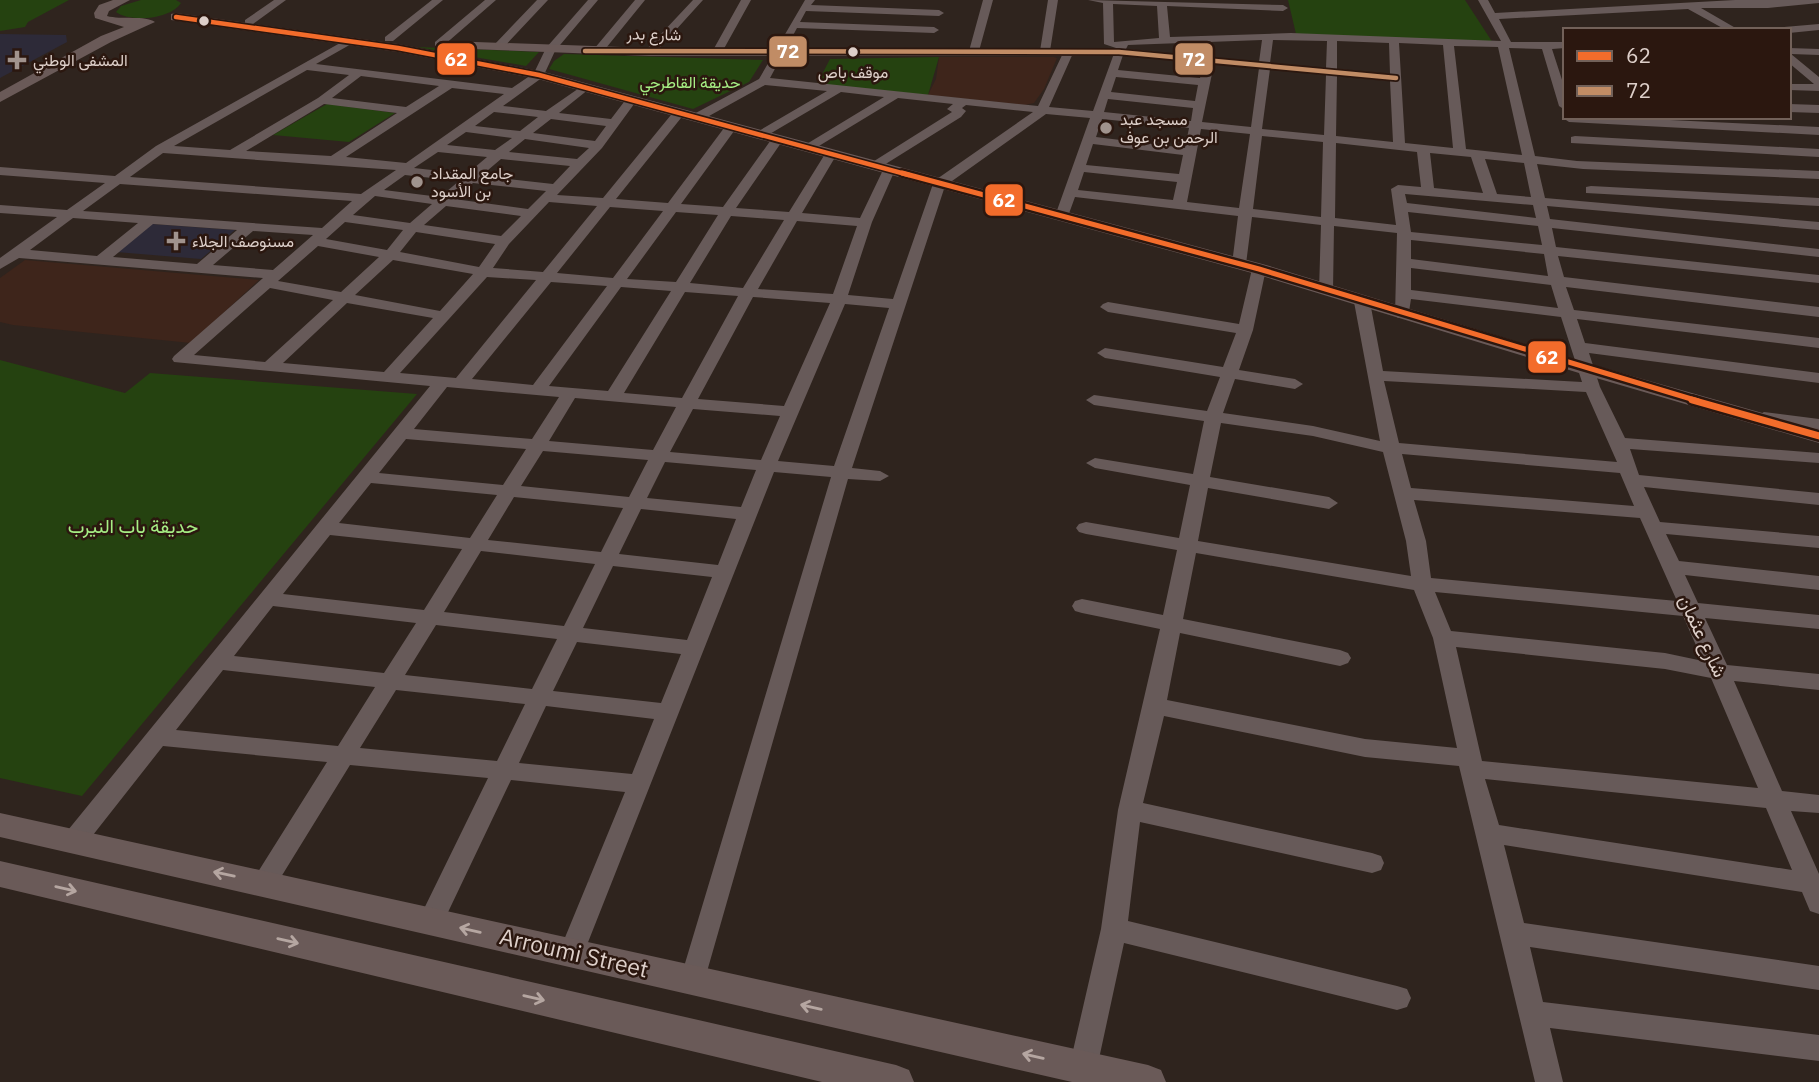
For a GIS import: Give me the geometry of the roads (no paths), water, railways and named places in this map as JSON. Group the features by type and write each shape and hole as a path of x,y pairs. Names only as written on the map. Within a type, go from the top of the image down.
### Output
{"main road":[{"path":"124,0 104,8 100,13 101,18 108,21 148,22"},
{"name":"شارع بدر","path":"176,17 194,8 210,16 389,39 550,50 927,52 1121,49"},
{"path":"0,98 106,38 148,22 176,17 349,41 539,75 1249,266 1402,314 1589,378 1747,415 1819,436"},
{"path":"0,89 91,38 108,21"},
{"name":"Arroumi Street","path":"0,825 1148,1082"},
{"path":"0,874 896,1082"}],"street":[{"path":"249,22 281,0"},
{"path":"389,39 438,0"},
{"path":"439,44 491,0"},
{"path":"498,47 543,0"},
{"path":"593,0 550,50 539,75 368,195 180,359 789,412"},
{"path":"598,51 640,0"},
{"path":"650,52 698,0"},
{"path":"717,52 746,0"},
{"path":"927,52 944,0"},
{"path":"974,51 988,0"},
{"path":"1045,51 1053,0"},
{"path":"1093,0 1162,1 1211,18 1252,21 1286,18 1332,39 1563,45"},
{"path":"1108,0 1108,44 1121,49 1209,61 1396,78"},
{"name":"شارع عثمان","path":"1483,0 1507,43 1503,45 1550,251 1589,378 1774,800 1813,878"},
{"path":"1582,0 1590,10"},
{"path":"1492,16 1660,4 1692,6 1721,2 1768,5 1819,0"},
{"path":"1162,1 1165,41"},
{"path":"696,118 763,81 806,4 939,13"},
{"path":"1692,6 1730,28"},
{"path":"1062,216 1125,42 1165,41 1211,18 1252,21 1286,18"},
{"path":"1083,1068 1114,929 1130,810 1203,480 1213,418 1245,330 1249,266 1246,214 1264,66 1252,21"},
{"path":"794,25 933,30"},
{"path":"1791,29 1819,27"},
{"path":"1326,290 1332,39"},
{"path":"0,265 160,149 349,41"},
{"path":"1394,41 1399,147"},
{"path":"1448,43 1460,153"},
{"path":"1546,46 1563,96"},
{"path":"693,980 841,473 939,184 1041,112 1069,51"},
{"path":"1791,51 1819,52"},
{"path":"1791,59 1819,83"},
{"path":"1179,206 1209,61"},
{"path":"303,66 514,92"},
{"path":"233,153 322,100 360,72"},
{"path":"1112,73 1205,82"},
{"path":"763,81 1041,112 1530,160 1819,175"},
{"path":"334,160 451,83"},
{"path":"1791,87 1819,88"},
{"path":"270,366 390,255 413,227 474,178 500,153 584,88"},
{"path":"613,397 682,289 769,137 837,90"},
{"path":"809,148 895,95"},
{"path":"1104,95 1201,105"},
{"path":"322,100 409,111"},
{"path":"388,377 483,272 504,241 530,212 598,145 612,122 631,100"},
{"path":"572,953 789,412 839,300 883,168 957,114 960,111 953,109 963,102"},
{"path":"493,108 612,122"},
{"path":"1791,108 1819,109"},
{"path":"73,842 401,433 452,383 547,277 679,113"},
{"path":"1569,119 1596,205"},
{"path":"1608,119 1725,122 1819,131"},
{"path":"1725,122 1819,280"},
{"path":"538,390 731,127"},
{"path":"464,128 598,145"},
{"path":"1576,139 1819,153"},
{"path":"1089,140 1191,152"},
{"path":"435,148 580,163"},
{"path":"160,149 334,160 474,178 605,203 865,222"},
{"path":"1423,149 1428,191"},
{"path":"431,921 685,403 831,155"},
{"path":"1477,155 1492,196"},
{"path":"1079,168 1185,179"},
{"path":"0,171 368,195 530,212"},
{"path":"1402,314 1404,232 1398,189 1819,226"},
{"path":"1591,190 1819,202"},
{"path":"1070,193 1329,222 1550,251 1819,280"},
{"path":"1402,207 1819,253"},
{"path":"0,209 249,227 319,237 390,255 483,272 900,304"},
{"path":"342,217 504,241"},
{"path":"100,260 150,220"},
{"path":"201,268 249,227"},
{"path":"16,253 201,268 271,279 344,298 443,316"},
{"path":"1404,263 1819,313"},
{"path":"1403,294 1819,343"},
{"path":"1362,302 1382,414 1403,493 1422,584 1443,638 1470,764 1549,1082"},
{"path":"1108,307 1245,330"},
{"path":"1578,347 1819,378"},
{"path":"1104,353 1295,384"},
{"path":"1377,376 1433,378 1527,387 1589,378"},
{"path":"264,883 570,393"},
{"path":"1094,400 1313,431 1390,448 1630,474 1819,499"},
{"path":"1747,415 1819,424"},
{"path":"401,433 880,476"},
{"path":"1619,443 1819,458"},
{"path":"1096,463 1329,503"},
{"path":"366,477 748,513"},
{"path":"1403,493 1651,520 1819,542"},
{"path":"325,528 725,572"},
{"path":"1086,528 1422,584 1819,622"},
{"path":"1671,567 1819,583"},
{"path":"268,599 694,648"},
{"path":"1082,606 1340,658"},
{"path":"1443,638 1665,661 1719,672 1819,682"},
{"path":"218,662 668,712"},
{"path":"1155,706 1365,748 1470,764 1819,804"},
{"path":"157,737 640,784"},
{"path":"1130,810 1372,863"},
{"path":"1489,833 1813,878"},
{"path":"1114,929 1397,998"},
{"path":"1513,933 1819,978"},
{"path":"1534,1013 1819,1048"}],"place":[{"name":"موقف باص","path":"853,52"},
{"name":"المشفى الوطني","path":"17,60"},
{"name":"مسجد عبد الرحمن بن عوف","path":"1106,128"},
{"name":"جامع المقداد بن الأسود","path":"417,182"},
{"name":"مسنوصف الجلاء","path":"176,241"}],"park label":[{"name":"حديقة القاطرجي","path":"690,82"},
{"name":"حديقة باب النيرب","path":"133,526"}]}
